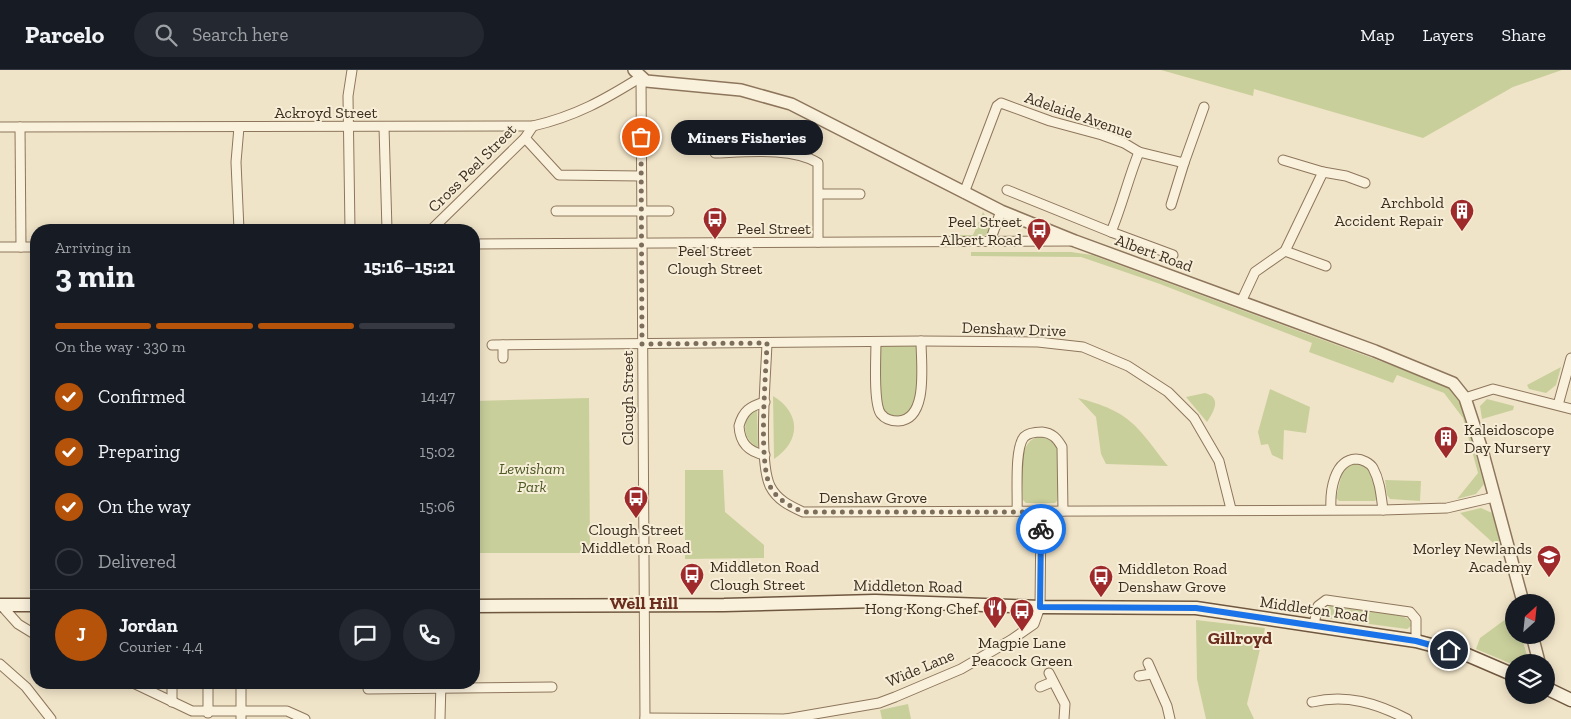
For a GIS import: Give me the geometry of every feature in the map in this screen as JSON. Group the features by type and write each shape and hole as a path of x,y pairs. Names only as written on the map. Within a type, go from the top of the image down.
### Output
{"main road":[{"name":"Middleton Road","path":"480,606 875,601 1040,607 1196,608 1314,624 1416,641 1465,654 1505,671"},
{"path":"1,605 30,605"},
{"path":"1555,692 1571,700"}],"street":[{"path":"350,224 348,96 352,70"},
{"name":"Ackroyd Street","path":"0,128 533,126 563,119 584,111 638,73"},
{"name":"Clough Street","path":"638,73 641,176 645,718"},
{"name":"Albert Road","path":"638,73 657,83 741,90 791,104 1000,211 1453,383 1466,398 1521,594"},
{"name":"Adelaide Avenue","path":"964,193 997,106 1001,103 1050,122 1102,135 1124,143 1139,152 1184,163"},
{"path":"1171,205 1204,107"},
{"name":"Cross Peel Street","path":"437,224 525,138 533,126"},
{"path":"20,127 21,247"},
{"path":"239,127 236,162 239,224"},
{"path":"384,127 387,224"},
{"path":"776,135 776,151"},
{"path":"525,138 559,175 641,176"},
{"path":"715,152 776,151 810,158 818,163 818,242"},
{"path":"1111,232 1122,207 1126,183 1139,152"},
{"path":"1283,160 1323,172 1346,176 1365,183"},
{"path":"1241,302 1255,272 1285,250 1323,172"},
{"path":"1007,190 1173,255"},
{"path":"819,194 860,194"},
{"path":"556,211 669,211"},
{"path":"990,242 1000,211"},
{"name":"Peel Street","path":"480,244 1075,241"},
{"path":"0,247 30,247"},
{"path":"1285,250 1326,266"},
{"path":"876,342 877,403 881,414 892,421 905,421 916,413 920,400 921,341"},
{"name":"Denshaw Drive","path":"492,345 921,341 1038,342 1083,347 1128,366 1168,392 1194,418 1219,461 1231,509"},
{"name":"Denshaw Grove","path":"767,343 765,467 770,487 785,504 803,512 1041,512 1231,509 1383,510 1447,508 1494,497"},
{"path":"503,345 503,358"},
{"path":"1558,405 1571,358"},
{"path":"1466,398 1493,390 1571,409"},
{"path":"765,402 754,405 747,410 739,426 743,443 750,450 765,455"},
{"path":"1017,511 1019,446 1024,436 1035,432 1050,432 1062,447 1063,511"},
{"path":"1330,509 1334,481 1342,463 1360,459 1372,466 1380,486 1383,510"},
{"name":"Wide Lane","path":"645,718 786,719 879,703 935,680 1011,640 1034,624 1040,607 1041,512"},
{"path":"1314,624 1318,606 1326,600 1410,612 1416,619 1416,641"},
{"path":"1,605 18,624 30,631"},
{"path":"1148,663 1151,674 1167,706 1170,719"},
{"path":"0,664 26,687 51,719"},
{"path":"1139,676 1151,674"},
{"path":"1040,687 1051,677 1061,693 1065,704 1065,719"},
{"path":"480,686 552,687"},
{"path":"147,689 192,711 241,716 287,711 305,719"},
{"path":"172,689 172,702"},
{"path":"208,689 208,713"},
{"path":"241,689 241,716"},
{"path":"440,689 440,719"},
{"path":"1312,702 1339,698 1364,700 1407,719"}],"green space":[{"path":"1161,70 1562,70 1513,87 1423,138 1254,89 1253,96"},
{"path":"983,212 990,223 989,232 982,238 943,239 943,235 973,235"},
{"path":"971,252 1071,252 1092,255 1443,384 1450,389 1462,406 1484,484 1476,494 1457,499 1478,473 1463,418 1444,393 1397,375 1393,383 1309,352 1312,343 1160,284 1081,257 971,256"},
{"path":"921,341 920,400 905,421 881,414 876,342"},
{"path":"1561,367 1556,385 1546,393 1529,389 1527,385"},
{"path":"1270,389 1310,407 1306,433 1284,430 1283,460 1272,455 1268,444 1261,445 1258,432"},
{"path":"1205,393 1210,395 1215,401 1214,409 1207,422 1186,397"},
{"path":"773,396 789,410 794,427 793,436 789,444 774,459"},
{"name":"Lewisham Park","path":"589,398 590,553 480,553 480,401"},
{"path":"1078,398 1110,409 1131,422 1168,466 1106,464 1101,454 1096,417"},
{"path":"1487,399 1514,406 1513,410 1482,419 1480,406"},
{"path":"757,408 758,448 748,439 745,428 748,417"},
{"path":"1041,436 1049,439 1055,445 1058,453 1060,462 1057,501 1055,503 1026,503 1023,500 1022,482 1024,452 1027,445 1033,439"},
{"path":"1352,462 1366,465 1374,475 1378,497 1375,501 1339,501 1336,498 1342,473"},
{"path":"685,470 723,470 725,512 764,545 764,558 685,559"},
{"path":"1385,480 1421,481 1420,501 1390,499 1387,495"},
{"path":"1481,508 1492,513 1502,545 1501,550 1460,513"},
{"path":"1330,606 1402,616 1410,620 1411,626 1407,629 1324,618 1321,615 1323,609"},
{"path":"1196,620 1265,628 1247,704 1254,719 1206,719 1197,679"},
{"path":"1505,620 1505,644 1524,644 1527,654 1505,654 1505,661 1476,649 1480,638"},
{"path":"908,704 911,719 882,719 880,710"}],"way so far":[{"path":"641,137 642,344 767,343 765,467 770,487 785,504 803,512 1041,512 1041,529"}],"place":[{"name":"Miners Fisheries","path":"641,137"},
{"name":"Archbold Accident Repair","path":"1462,232"},
{"name":"Peel Street Clough Street","path":"715,240"},
{"name":"Peel Street Albert Road","path":"1039,251"},
{"name":"Kaleidoscope Day Nursery","path":"1446,459"},
{"name":"Clough Street Middleton Road","path":"636,519"},
{"name":"Morley Newlands Academy","path":"1549,578"},
{"name":"Middleton Road Clough Street","path":"692,596"},
{"name":"Middleton Road Denshaw Grove","path":"1101,598"},
{"name":"Hong Kong Chef","path":"995,629"},
{"name":"Magpie Lane Peacock Green","path":"1022,632"}],"district":[{"name":"Well Hill","path":"644,603"},
{"name":"Gillroyd","path":"1240,638"}],"route":[{"path":"1041,529 1040,607 1196,608 1314,624 1416,641 1449,650"}]}
